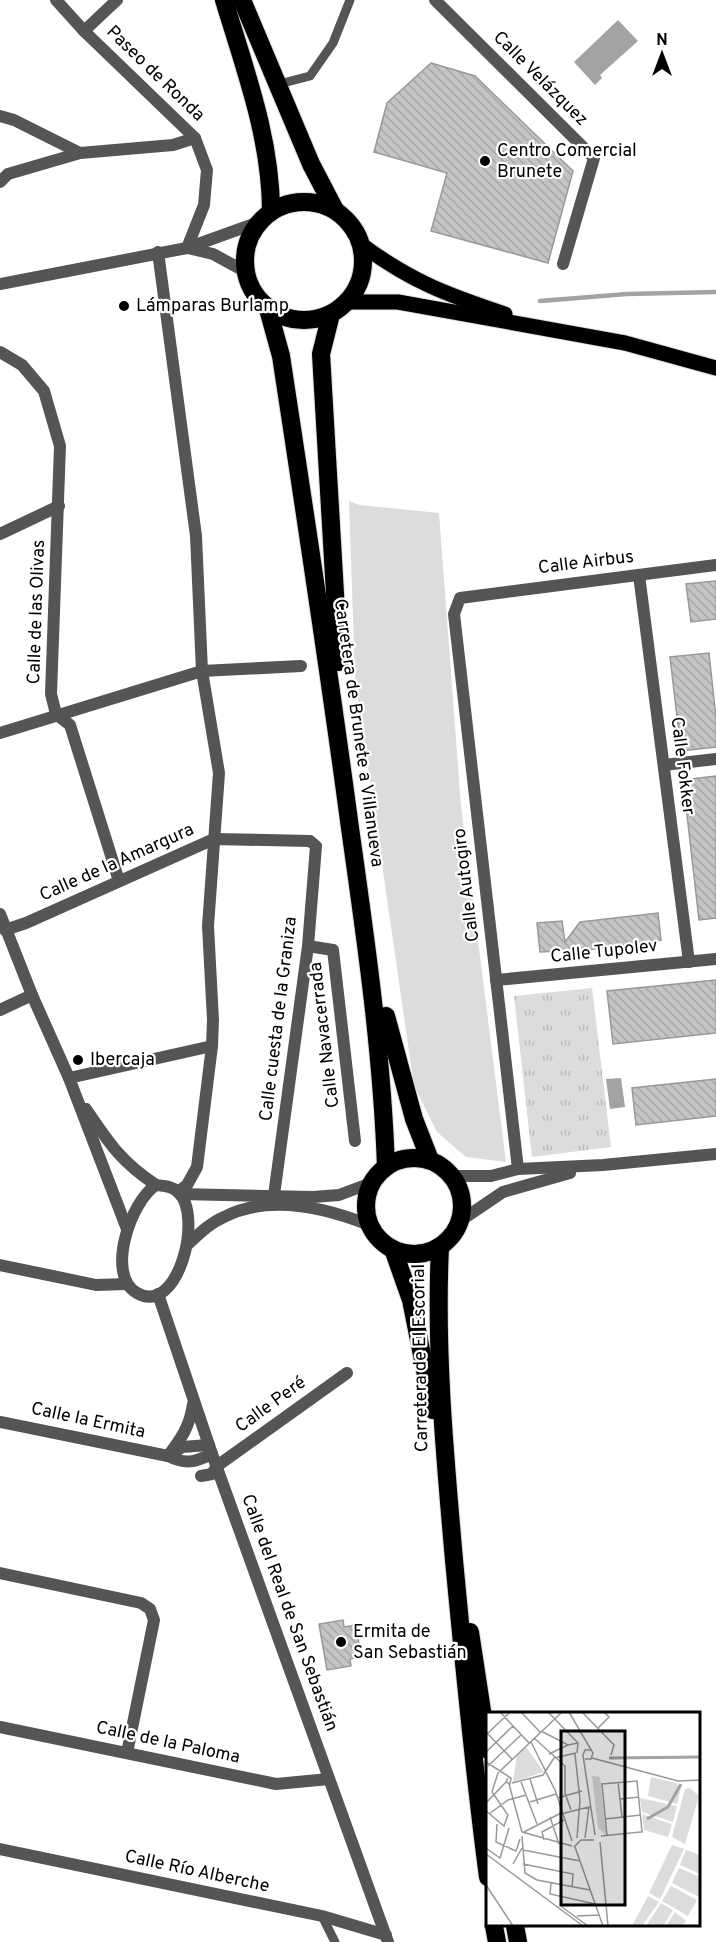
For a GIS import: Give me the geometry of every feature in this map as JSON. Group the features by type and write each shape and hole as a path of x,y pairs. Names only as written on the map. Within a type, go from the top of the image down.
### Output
{"highway":[{"path":"224,0 260,119 271,178 265,217 246,246 246,272 254,292 268,309 288,318 310,320 331,314 348,302 363,275 362,245 356,231 335,210 311,164 242,0"},
{"path":"265,217 291,203 314,202 335,210"},
{"name":"Carretera de Brunete a Villanueva","path":"268,309 281,356 327,660 380,1053 386,1167"},
{"name":"Carretera de Brunete a Villanueva","path":"331,314 321,354 335,625 343,717 377,969 390,1036 414,1119 430,1160"},
{"path":"415,1157 430,1160 452,1176 460,1190 463,1205 460,1221 452,1236 440,1247 425,1253 408,1254 393,1249 375,1235 369,1225 366,1197 371,1183 386,1167 399,1160 415,1157"},
{"name":"Carretera de El Escorial","path":"440,1247 437,1302 445,1468 468,1728 486,1862"},
{"name":"Carretera de El Escorial","path":"393,1249 411,1300 445,1468"},
{"path":"454,1560 475,1655 486,1735"},
{"path":"494,1927 496,1942"},
{"path":"515,1927 518,1942"}],"main road":[{"path":"362,245 396,270 439,291 554,330"},
{"path":"348,302 398,302 625,343 716,368"}],"street":[{"name":"Paseo de Ronda","path":"56,0 84,31 195,138 207,170 204,205 187,248"},
{"name":"Paseo de Ronda","path":"84,31 117,0"},
{"name":"Calle Velázquez","path":"435,0 594,158 563,264"},
{"path":"0,116 14,120 80,153"},
{"path":"0,182 8,174 80,153 173,145 195,138"},
{"path":"0,284 187,248 265,217"},
{"path":"187,248 213,254 246,272"},
{"path":"158,252 196,536 202,671 219,773 208,926 213,1020 212,1046 197,1167 187,1185 179,1193"},
{"name":"Calle de las Olivas","path":"0,352 22,365 45,391 60,446 51,694 56,714 70,725 119,881"},
{"path":"0,534 59,506"},
{"name":"Calle Airbus","path":"460,598 716,565"},
{"name":"Calle Fokker","path":"639,574 689,962"},
{"name":"Calle Autogiro","path":"460,598 454,614 518,1169"},
{"path":"0,733 202,671 301,666"},
{"path":"664,765 716,759"},
{"name":"Calle de la Amargura","path":"1,920 26,923 214,840 310,841 316,846"},
{"name":"Calle cuesta de la Graniza","path":"274,1195 308,946 316,846"},
{"path":"1,920 69,1078 127,1229"},
{"name":"Calle Navacerrada","path":"308,946 333,950 355,1141"},
{"name":"Calle Tupolev","path":"496,981 716,959"},
{"path":"0,1010 32,995"},
{"path":"69,1078 212,1046"},
{"path":"73,1090 118,1155 131,1169 156,1185 179,1193 313,1197 339,1194 371,1183"},
{"path":"452,1176 490,1176 518,1169 603,1166 716,1154"},
{"path":"460,1221 503,1192 603,1166"},
{"path":"156,1185 143,1195 127,1229 123,1267 127,1284 139,1295 147,1297 158,1294 174,1278 187,1245 188,1220 179,1193"},
{"path":"187,1245 226,1215 262,1206 291,1206 333,1211 369,1225"},
{"path":"0,1265 96,1285 127,1284"},
{"name":"Calle del Real de San Sebastián","path":"158,1294 228,1498 387,1939"},
{"name":"Calle Peré","path":"217,1466 347,1372"},
{"path":"168,1456 191,1421 194,1400"},
{"name":"Calle la Ermita","path":"0,1422 168,1456 201,1476 228,1498"},
{"path":"168,1456 182,1447 211,1449"},
{"path":"180,1462 195,1462 211,1449"},
{"path":"201,1476 212,1474 217,1466"},
{"path":"0,1573 141,1603 150,1609 154,1620 127,1753"},
{"name":"Calle de la Paloma","path":"0,1727 276,1784 329,1779"},
{"name":"Calle Río Alberche","path":"0,1849 322,1916 387,1939"}],"lane":[{"path":"279,84 310,76 333,43 350,0"},
{"path":"322,1916 335,1942"}],"green space":[{"path":"349,501 360,505 439,513 461,806 506,1162 466,1157 437,1132 414,1086 355,677"},
{"path":"592,988 611,1147 532,1157 514,996"}],"shaded area":[{"path":"618,20 638,41 600,75 602,78 595,85 574,62"},
{"path":"621,1078 625,1107 610,1109 606,1079"}],"building":[{"name":"Centro Comercial Brunete","path":"431,63 475,76 573,171 548,263 431,231 447,173 374,152 387,103"},
{"path":"716,581 716,619 691,622 686,584"},
{"path":"709,653 716,718 716,747 681,751 670,657"},
{"path":"716,776 716,918 699,920 683,780"},
{"path":"658,913 661,940 587,950 540,952 537,923 562,921 565,942 580,922"},
{"path":"716,980 716,1033 613,1044 607,991"},
{"path":"716,1079 716,1116 636,1125 632,1088"},
{"name":"Ermita de San Sebastián","path":"343,1620 344,1627 356,1625 361,1657 350,1659 351,1666 327,1670 319,1624"}],"waterway":[{"path":"540,301 627,294 716,292"}],"place":[{"name":"Centro Comercial Brunete","path":"485,161"},
{"name":"Lámparas Burlamp","path":"124,306"},
{"name":"Ibercaja","path":"78,1060"},
{"name":"Ermita de San Sebastián","path":"341,1642"}]}
